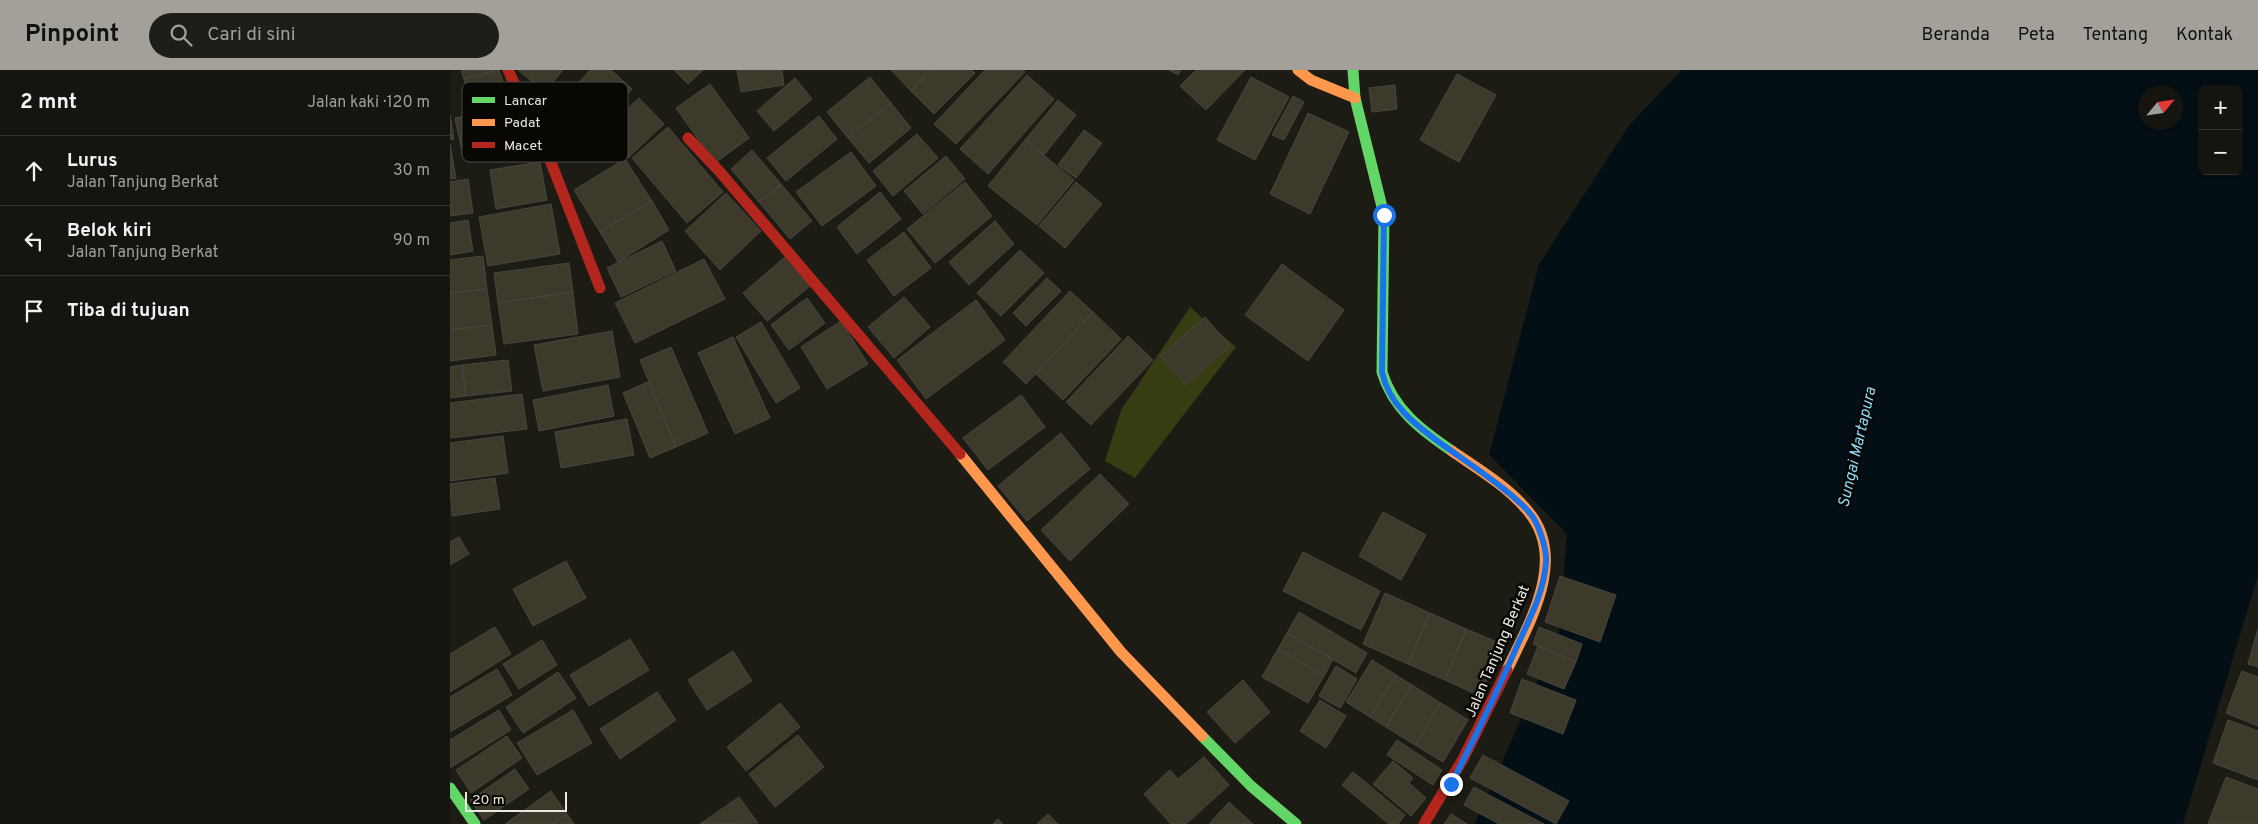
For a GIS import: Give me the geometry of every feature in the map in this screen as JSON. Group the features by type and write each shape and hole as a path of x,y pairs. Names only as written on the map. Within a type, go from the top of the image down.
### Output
{"street":[{"path":"508,70 514,82"},
{"path":"1298,70 1310,80 1356,98"},
{"name":"Jalan Tanjung Berkat","path":"1353,70 1356,98 1384,215 1382,372 1385,386 1409,418 1481,472 1534,518 1546,561 1540,594 1488,714 1451,784 1424,824"},
{"path":"688,138 720,172 921,407 1121,652 1251,786 1296,824"},
{"path":"551,162 600,288"},
{"path":"450,788 475,824"}],"green space":[{"path":"1190,307 1236,347 1135,478 1105,461 1121,410"}],"water":[{"name":"Sungai Martapura","path":"1682,70 2258,70 2258,575 2183,824 1475,824 1559,632 1567,534 1489,455 1539,264 1630,124"}],"building":[{"path":"461,70 493,70 494,71 464,79"},
{"path":"499,70 503,82 465,82 464,79"},
{"path":"518,70 563,70 553,82 533,82"},
{"path":"590,70 611,70 624,82 579,82"},
{"path":"674,70 703,70 688,84"},
{"path":"737,70 782,70 784,85 741,92"},
{"path":"891,70 931,70 911,91"},
{"path":"931,70 972,70 975,73 934,114 911,91"},
{"path":"985,70 1023,70 1025,72 956,144 934,124"},
{"path":"1169,70 1181,70 1178,75"},
{"path":"1196,70 1245,70 1206,110 1180,86"},
{"path":"1457,74 1496,95 1459,162 1420,140"},
{"path":"1027,75 1054,99 988,174 960,149"},
{"path":"870,77 891,103 848,138 827,112"},
{"path":"1251,77 1289,97 1255,160 1217,140"},
{"path":"795,78 812,99 774,131 757,111"},
{"path":"710,84 749,138 715,163 676,108"},
{"path":"628,85 632,89 628,94"},
{"path":"1395,85 1397,109 1372,112 1369,88"},
{"path":"1293,96 1304,102 1284,140 1272,135"},
{"path":"639,98 664,124 628,158 628,108"},
{"path":"1058,100 1076,115 1044,155 1025,140"},
{"path":"891,103 911,128 869,163 848,138"},
{"path":"1308,113 1349,132 1310,214 1270,194"},
{"path":"450,115 454,139 450,140"},
{"path":"819,116 837,139 786,181 767,158"},
{"path":"462,117 462,151 455,118"},
{"path":"668,127 723,192 687,223 632,158"},
{"path":"1084,130 1102,143 1076,178 1058,165"},
{"path":"917,134 938,158 893,196 873,171"},
{"path":"1025,140 1074,180 1037,225 988,186"},
{"path":"450,144 456,178 450,179"},
{"path":"752,150 781,184 759,202 731,169"},
{"path":"851,152 876,186 822,226 796,192"},
{"path":"946,156 965,179 923,214 904,191"},
{"path":"540,162 547,200 496,209 490,170"},
{"path":"620,162 627,162 652,201 600,232 574,190"},
{"path":"468,179 473,213 450,216 450,182"},
{"path":"965,182 992,216 935,263 907,229"},
{"path":"1076,182 1102,204 1065,248 1039,226"},
{"path":"781,184 812,221 790,239 759,202"},
{"path":"880,192 901,219 857,254 837,227"},
{"path":"726,193 761,231 720,270 685,231"},
{"path":"652,201 669,230 618,262 600,232"},
{"path":"551,204 560,254 488,266 479,217"},
{"path":"468,220 473,251 450,255 450,223"},
{"path":"995,221 1014,244 969,285 949,262"},
{"path":"904,232 931,268 894,296 867,260"},
{"path":"662,241 676,271 621,297 607,268"},
{"path":"1020,250 1044,273 1001,316 977,293"},
{"path":"483,256 487,289 450,293 450,260"},
{"path":"785,257 810,286 767,321 743,293"},
{"path":"704,259 725,299 635,343 615,303"},
{"path":"569,263 573,292 498,303 494,273"},
{"path":"1282,264 1344,310 1308,361 1245,315"},
{"path":"1047,278 1061,291 1026,326 1013,313"},
{"path":"487,289 492,325 450,330 450,293"},
{"path":"1070,291 1093,312 1026,384 1003,362"},
{"path":"573,292 578,334 504,344 498,303"},
{"path":"904,297 930,327 894,358 868,327"},
{"path":"807,298 825,323 789,350 771,325"},
{"path":"976,300 1005,340 926,399 897,360"},
{"path":"1093,312 1121,339 1063,400 1036,374"},
{"path":"1205,317 1230,346 1186,385 1160,356"},
{"path":"841,321 868,364 827,389 801,347"},
{"path":"761,322 800,388 776,403 736,337"},
{"path":"492,325 496,355 450,361 450,330"},
{"path":"612,331 620,377 543,391 534,345"},
{"path":"1128,336 1153,360 1091,425 1066,402"},
{"path":"733,337 770,418 735,434 698,353"},
{"path":"671,347 708,433 676,447 640,360"},
{"path":"508,360 512,391 466,396 462,365"},
{"path":"462,365 466,396 450,398 450,367"},
{"path":"648,382 676,447 650,458 623,393"},
{"path":"608,385 614,416 539,431 533,400"},
{"path":"522,394 527,429 450,438 450,403"},
{"path":"1021,395 1045,427 988,470 963,438"},
{"path":"627,419 634,455 561,468 555,432"},
{"path":"1061,433 1090,469 1027,521 998,486"},
{"path":"503,436 508,473 450,481 450,443"},
{"path":"1100,474 1129,504 1070,561 1041,530"},
{"path":"495,478 500,509 452,516 450,484"},
{"path":"1383,512 1426,535 1401,580 1359,556"},
{"path":"459,537 469,554 450,565 450,542"},
{"path":"1303,552 1380,591 1361,630 1283,591"},
{"path":"566,561 586,598 533,626 513,589"},
{"path":"1560,576 1616,595 1600,642 1545,622"},
{"path":"1385,593 1430,613 1408,664 1363,644"},
{"path":"1299,612 1367,653 1356,673 1287,633"},
{"path":"1430,613 1466,629 1445,680 1408,664"},
{"path":"495,627 511,654 450,692 450,654"},
{"path":"1539,627 1582,644 1576,662 1533,644"},
{"path":"1466,629 1502,644 1480,696 1445,680"},
{"path":"2258,629 2258,667 2248,664"},
{"path":"1287,633 1333,659 1324,676 1278,649"},
{"path":"630,639 649,670 589,706 570,675"},
{"path":"542,640 557,665 519,689 503,664"},
{"path":"1538,646 1576,662 1564,689 1527,674"},
{"path":"1278,649 1324,676 1308,703 1262,677"},
{"path":"733,651 752,681 707,710 688,680"},
{"path":"1372,660 1396,675 1370,717 1346,702"},
{"path":"1336,666 1357,679 1340,708 1319,696"},
{"path":"497,669 512,695 450,732 450,697"},
{"path":"2242,671 2258,677 2258,726 2226,713"},
{"path":"558,672 576,698 523,733 506,707"},
{"path":"1396,675 1412,685 1386,727 1370,717"},
{"path":"1522,679 1576,700 1563,734 1510,713"},
{"path":"1243,680 1270,712 1235,743 1207,712"},
{"path":"1412,685 1441,703 1415,745 1386,727"},
{"path":"657,692 676,720 620,759 600,729"},
{"path":"1320,700 1346,716 1326,748 1300,731"},
{"path":"780,703 800,727 746,771 727,747"},
{"path":"1441,703 1468,720 1443,762 1415,745"},
{"path":"499,710 511,730 450,768 450,740"},
{"path":"573,710 592,743 537,775 517,743"},
{"path":"2228,720 2258,731 2258,780 2213,763"},
{"path":"798,735 824,767 775,807 749,774"},
{"path":"507,736 522,758 471,793 456,770"},
{"path":"1397,740 1442,770 1433,785 1387,755"},
{"path":"1483,755 1569,801 1556,824 1470,778"},
{"path":"1204,757 1229,785 1186,824 1171,824 1144,794 1170,770 1178,779"},
{"path":"1393,761 1413,778 1409,783 1426,798 1411,816 1373,784"},
{"path":"515,769 529,789 484,820 470,800"},
{"path":"1353,772 1405,815 1398,824 1389,824 1342,785"},
{"path":"2226,777 2258,789 2258,824 2208,824"},
{"path":"1474,787 1544,824 1499,824 1464,805"},
{"path":"551,791 567,814 553,824 505,824"},
{"path":"739,797 758,823 700,824"},
{"path":"1229,802 1253,824 1209,824"},
{"path":"567,814 574,824 553,824"},
{"path":"1048,814 1058,824 1037,824"},
{"path":"1451,814 1467,824 1444,824"},
{"path":"998,819 1003,824 993,824"}],"traffic: fast":[{"path":"1353,70 1355,98 1384,215 1382,372 1393,397 1409,418 1452,451"},
{"path":"1202,736 1251,786 1296,824"},
{"path":"450,788 475,824"}],"traffic: slow":[{"path":"1298,70 1311,80 1355,98"},
{"path":"1452,451 1492,478 1519,501 1539,529 1545,549 1545,569 1541,590 1534,611 1507,670"},
{"path":"960,454 1121,652 1202,736"}],"traffic: jam":[{"path":"508,70 514,82"},
{"path":"688,138 720,172 960,454"},
{"path":"551,162 600,288"},
{"path":"1424,824 1463,759 1507,670"}],"route":[{"path":"1384,215 1382,372 1385,386 1402,411 1424,431 1481,472 1534,518 1542,540 1546,561 1540,594 1488,714 1451,784"}]}
